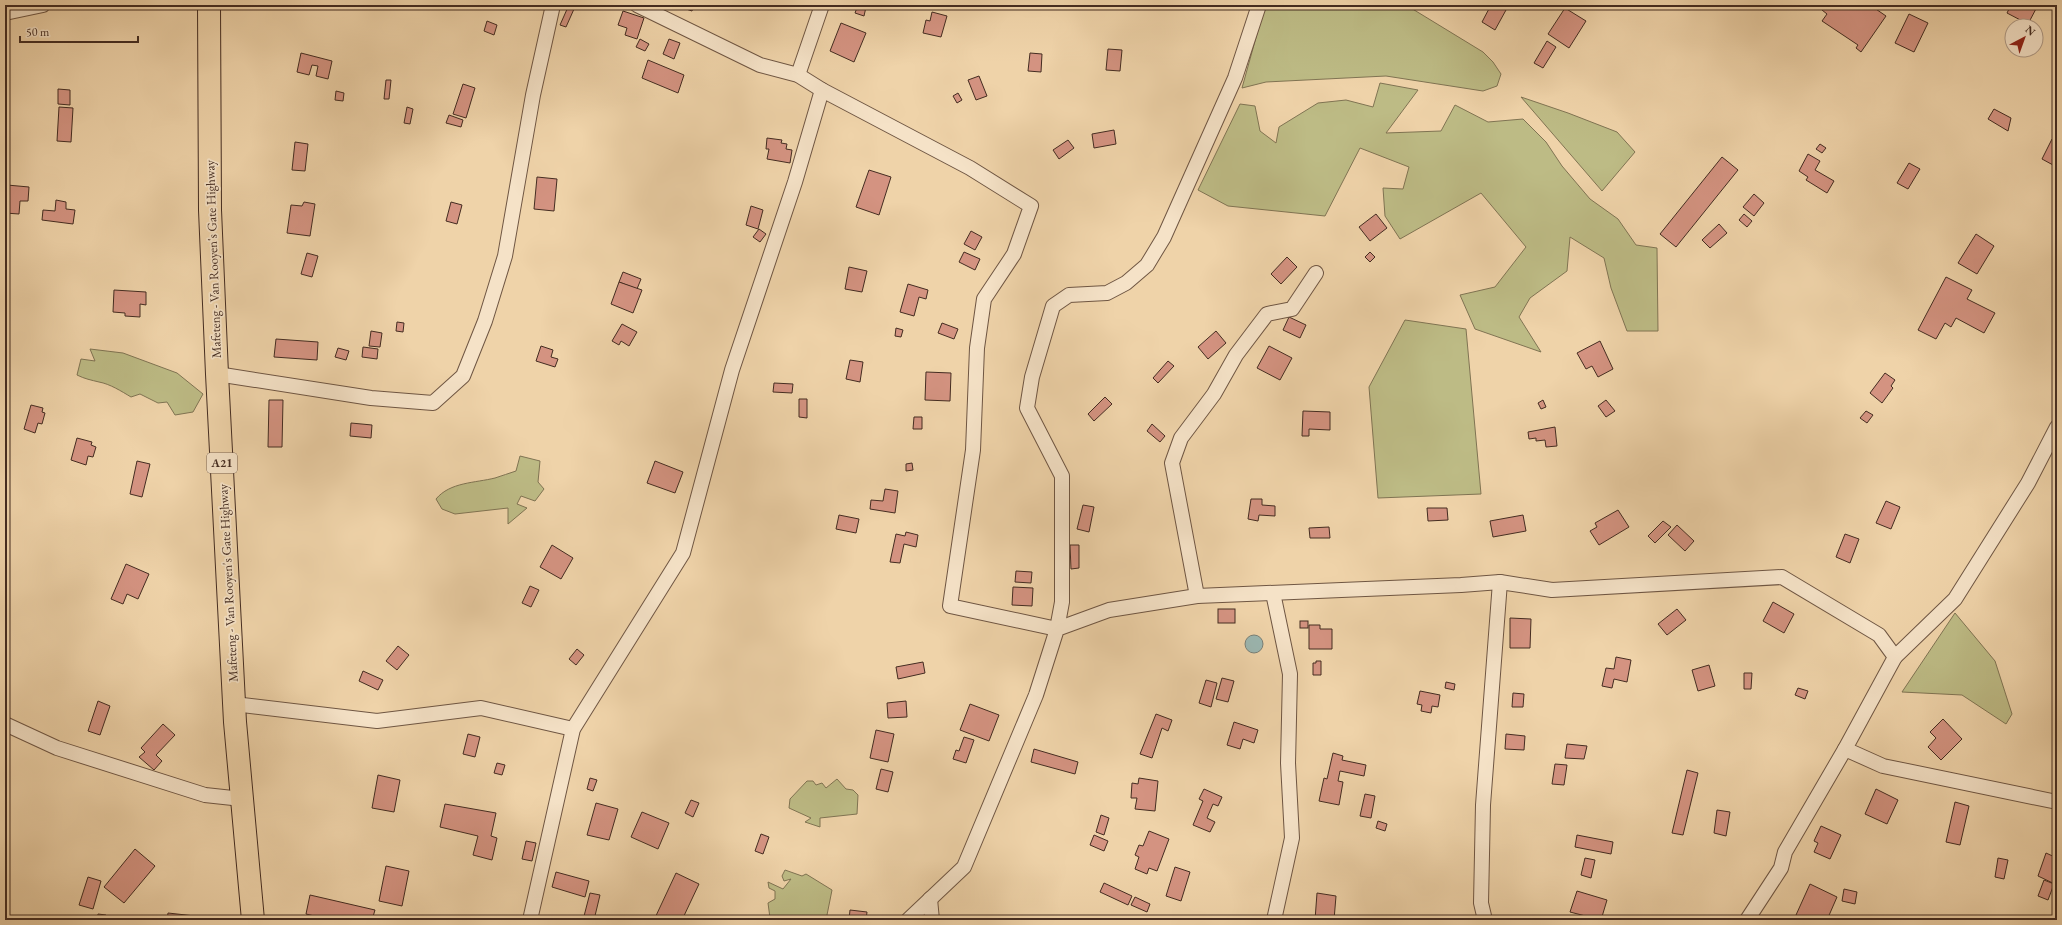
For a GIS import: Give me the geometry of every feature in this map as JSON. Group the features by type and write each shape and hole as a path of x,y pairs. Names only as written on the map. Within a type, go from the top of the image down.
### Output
{"main road":[{"name":"Mafeteng - Van Rooyen's Gate Highway","path":"209,5 210,210 217,374 234,704 253,920"}],"street":[{"path":"5,14 43,5"},
{"path":"217,374 371,398 433,403 463,376 485,321 505,256 533,95 553,5"},
{"path":"637,5 760,65 798,75 822,90 970,168 1031,206 1014,254 984,299 977,348 973,450 950,606 1057,629 1109,610 1197,596 1500,582 1552,590 1782,577 1879,635 1895,657"},
{"path":"798,75 822,5"},
{"path":"908,920 964,867 1036,695 1057,629 1062,602 1062,476 1027,408 1032,377 1044,334 1054,306 1069,296 1106,293 1126,283 1147,265 1164,236 1235,78 1259,5"},
{"path":"530,920 573,729 683,553 732,370 793,189 822,90"},
{"path":"1197,596 1172,463 1182,438 1214,394 1236,355 1267,314 1292,309 1316,273"},
{"path":"1748,920 1781,868 1785,852 1845,749 1895,657 1955,599 2028,483 2057,427"},
{"path":"1485,920 1481,904 1484,804 1500,582"},
{"path":"1273,593 1290,674 1288,763 1292,838 1274,920"},
{"path":"234,704 377,721 480,708 573,729"},
{"path":"5,724 58,748 205,795 242,799"},
{"path":"1845,749 1883,766 2057,802"},
{"path":"930,900 932,920"}],"shaded area":[{"path":"1265,5 1406,5 1483,52 1493,62 1501,74 1497,86 1483,91 1386,76 1266,82 1242,88"},
{"path":"1380,83 1418,90 1386,133 1441,131 1455,105 1488,122 1523,119 1546,142 1562,166 1590,199 1618,219 1636,245 1657,248 1658,331 1627,331 1611,288 1604,258 1570,237 1567,271 1530,298 1519,317 1541,352 1475,329 1460,295 1495,287 1526,247 1481,193 1400,239 1385,216 1383,188 1403,189 1409,167 1360,148 1325,216 1228,206 1198,190 1240,104 1255,106 1260,131 1276,143 1279,127 1318,103 1346,100 1373,107"},
{"path":"1521,97 1617,132 1635,152 1602,191"},
{"path":"1405,320 1466,329 1481,494 1378,498 1369,387"},
{"path":"90,349 123,353 177,373 203,394 193,412 175,415 167,402 158,403 140,394 131,397 107,384 77,375 81,359 95,361"},
{"path":"520,456 540,461 538,482 544,489 535,501 521,496 517,504 527,508 508,524 508,508 455,514 442,509 436,499 448,489 456,486 495,478 516,471"},
{"path":"1955,613 1995,661 2012,714 2006,724 1962,695 1902,692"},
{"path":"837,779 846,789 853,790 858,795 857,814 820,818 820,827 805,822 811,818 789,808 790,799 807,781 813,781 816,785 822,783 826,788"},
{"path":"785,870 802,876 806,874 832,890 826,920 774,920 770,918 768,903 775,899 775,891 769,888 768,882 783,889 791,879 784,881 782,876"}],"water":[{"path":"1254,635 1260,638 1263,644 1260,650 1254,653 1248,650 1245,644 1248,638"}],"building":[{"path":"488,5 505,5 505,9 488,9"},
{"path":"681,5 694,5 692,11 680,7"},
{"path":"858,5 866,7 864,16 855,13"},
{"path":"1491,5 1497,5 1506,10 1495,30 1482,22"},
{"path":"1825,5 1870,5 1886,16 1861,52 1856,48 1858,45 1822,21 1827,14 1822,10"},
{"path":"2011,5 2038,5 2031,18 2017,18 2007,13"},
{"path":"568,7 574,9 566,27 560,25"},
{"path":"1565,8 1586,21 1569,48 1548,34"},
{"path":"623,11 644,18 637,39 625,35 627,28 618,25"},
{"path":"932,12 947,16 941,37 923,33 926,20 930,21"},
{"path":"1909,14 1928,23 1914,52 1895,43"},
{"path":"487,21 497,25 494,35 484,31"},
{"path":"841,23 866,33 854,62 830,51"},
{"path":"640,39 649,44 645,51 636,47"},
{"path":"669,39 680,43 674,59 663,54"},
{"path":"1547,41 1556,47 1543,68 1534,63"},
{"path":"1108,49 1122,50 1120,71 1106,70"},
{"path":"301,53 332,61 328,79 316,76 318,66 312,65 309,75 297,72"},
{"path":"1030,53 1042,54 1041,72 1028,71"},
{"path":"648,60 684,75 678,93 642,78"},
{"path":"979,76 987,96 976,100 968,80"},
{"path":"386,80 391,80 389,99 384,99"},
{"path":"463,84 475,88 466,118 453,114"},
{"path":"58,89 70,90 70,105 58,104"},
{"path":"336,91 344,93 343,101 335,100"},
{"path":"958,93 962,100 957,103 953,96"},
{"path":"59,107 73,108 71,142 57,141"},
{"path":"407,107 413,109 410,124 404,123"},
{"path":"1994,109 2011,118 2008,131 1988,119"},
{"path":"449,115 463,120 461,127 446,123"},
{"path":"1114,130 1116,144 1094,148 1092,134"},
{"path":"767,138 782,140 781,143 787,144 786,149 792,150 790,163 767,159 769,149 766,149"},
{"path":"2052,139 2057,142 2057,157 2053,165 2042,159"},
{"path":"1068,140 1074,148 1059,159 1053,150"},
{"path":"295,142 308,144 305,171 292,170"},
{"path":"1820,144 1826,148 1822,153 1816,149"},
{"path":"1808,154 1820,161 1815,170 1834,181 1827,193 1806,180 1808,177 1799,171"},
{"path":"1722,157 1738,170 1676,247 1660,234"},
{"path":"1909,163 1920,169 1908,189 1897,183"},
{"path":"869,170 891,177 879,215 856,207"},
{"path":"537,177 557,179 554,211 534,209"},
{"path":"7,185 29,187 28,201 20,201 19,214 5,213"},
{"path":"1754,194 1764,203 1754,216 1743,207"},
{"path":"56,200 66,202 66,209 75,210 73,224 42,220 43,210 55,211"},
{"path":"304,202 315,204 310,236 287,233 291,205 302,206"},
{"path":"451,202 462,205 457,224 446,221"},
{"path":"751,206 763,210 758,229 746,225"},
{"path":"1376,214 1387,228 1370,241 1359,227"},
{"path":"1744,214 1752,221 1747,227 1739,220"},
{"path":"1719,224 1727,233 1710,248 1702,240"},
{"path":"759,229 766,234 760,242 753,237"},
{"path":"971,231 982,237 975,250 964,244"},
{"path":"1976,234 1994,246 1977,274 1958,263"},
{"path":"964,252 980,259 975,270 959,262"},
{"path":"1370,252 1375,257 1370,262 1365,257"},
{"path":"307,253 318,256 312,277 301,274"},
{"path":"1287,257 1297,267 1281,284 1271,274"},
{"path":"849,267 867,271 862,292 845,289"},
{"path":"623,272 641,279 637,289 619,282"},
{"path":"1946,277 1972,290 1967,299 1995,313 1984,333 1956,318 1951,327 1945,323 1936,339 1918,330"},
{"path":"619,282 642,290 633,313 611,304"},
{"path":"908,284 928,290 926,299 919,297 914,316 900,312"},
{"path":"114,290 146,292 146,305 140,304 140,317 125,316 125,313 113,312"},
{"path":"1289,317 1306,325 1300,338 1283,330"},
{"path":"397,322 404,323 403,332 396,331"},
{"path":"942,323 958,329 954,339 938,333"},
{"path":"622,324 637,332 629,346 621,341 619,345 612,341"},
{"path":"896,328 903,330 901,337 895,336"},
{"path":"371,331 382,333 380,347 369,346"},
{"path":"1216,331 1226,343 1208,359 1198,347"},
{"path":"276,339 318,342 317,360 274,357"},
{"path":"1600,341 1613,369 1598,377 1592,366 1586,369 1577,353"},
{"path":"541,346 553,350 551,357 558,359 555,367 536,361"},
{"path":"1269,346 1292,358 1280,380 1257,368"},
{"path":"363,347 378,349 377,359 362,357"},
{"path":"338,348 349,351 346,360 335,357"},
{"path":"850,360 863,362 860,382 846,379"},
{"path":"1168,361 1174,366 1158,383 1153,378"},
{"path":"926,372 951,373 950,401 925,400"},
{"path":"1885,373 1895,380 1891,386 1893,388 1882,403 1870,393"},
{"path":"774,383 793,384 792,393 773,392"},
{"path":"1105,397 1112,404 1094,421 1088,414"},
{"path":"799,399 807,399 807,418 799,417"},
{"path":"269,400 283,400 282,447 268,447"},
{"path":"1543,400 1546,407 1541,409 1538,403"},
{"path":"1606,400 1615,411 1606,417 1598,406"},
{"path":"31,405 43,408 42,412 45,413 42,424 38,423 35,433 24,429"},
{"path":"1303,411 1330,412 1330,430 1309,429 1309,436 1302,436"},
{"path":"1866,411 1873,415 1867,423 1860,418"},
{"path":"914,417 922,417 922,429 913,429"},
{"path":"351,423 372,425 371,438 350,436"},
{"path":"1152,424 1165,436 1160,442 1147,431"},
{"path":"1555,427 1557,446 1546,447 1545,440 1536,441 1536,438 1529,439 1528,432"},
{"path":"77,438 92,442 91,445 96,447 93,457 88,456 86,465 71,460"},
{"path":"137,461 150,464 142,497 130,494"},
{"path":"655,461 683,472 675,493 647,483"},
{"path":"912,463 913,470 906,471 906,464"},
{"path":"885,489 898,491 895,513 870,509 871,500 883,501"},
{"path":"1251,499 1262,499 1262,505 1275,506 1275,516 1259,515 1258,521 1248,519"},
{"path":"1886,501 1900,507 1891,529 1876,523"},
{"path":"1083,505 1094,507 1089,532 1077,529"},
{"path":"1427,508 1447,508 1448,520 1428,521"},
{"path":"1618,510 1629,527 1599,545 1590,531 1597,527 1595,523"},
{"path":"839,515 859,519 856,533 836,529"},
{"path":"1523,515 1526,531 1493,537 1490,521"},
{"path":"1663,521 1671,527 1655,543 1648,536"},
{"path":"1677,525 1694,541 1685,551 1668,535"},
{"path":"1329,527 1330,538 1310,538 1309,528"},
{"path":"906,532 918,535 916,547 904,544 900,563 890,562 896,534 905,536"},
{"path":"1845,534 1859,539 1850,563 1836,557"},
{"path":"552,545 573,558 561,579 540,567"},
{"path":"1070,545 1079,545 1079,568 1071,569"},
{"path":"126,564 149,574 138,599 127,594 123,604 111,599"},
{"path":"1016,571 1032,572 1031,583 1015,582"},
{"path":"530,586 539,590 531,607 522,603"},
{"path":"1013,587 1033,588 1032,606 1012,605"},
{"path":"1773,602 1794,614 1784,633 1763,621"},
{"path":"1218,609 1235,609 1235,623 1218,623"},
{"path":"1677,609 1686,620 1667,635 1658,624"},
{"path":"1510,618 1531,619 1530,648 1510,648"},
{"path":"1300,621 1308,621 1308,628 1300,628"},
{"path":"1309,625 1320,625 1320,629 1332,629 1332,649 1309,649"},
{"path":"398,646 409,655 397,670 386,661"},
{"path":"577,649 584,655 576,665 569,659"},
{"path":"1616,657 1631,660 1627,682 1614,679 1612,688 1602,686 1606,668 1614,669"},
{"path":"1316,661 1321,661 1321,675 1313,675 1313,663 1316,663"},
{"path":"923,662 925,673 898,679 896,667"},
{"path":"1709,665 1715,686 1698,691 1692,670"},
{"path":"363,671 383,680 378,690 359,681"},
{"path":"1744,673 1752,673 1751,689 1744,689"},
{"path":"1222,678 1234,681 1228,702 1216,699"},
{"path":"1206,680 1217,683 1211,707 1199,703"},
{"path":"1446,682 1455,684 1454,690 1445,688"},
{"path":"1798,688 1808,691 1805,699 1795,695"},
{"path":"1420,691 1440,695 1438,707 1432,706 1431,713 1421,711 1422,705 1417,704"},
{"path":"1513,693 1524,694 1523,707 1512,707"},
{"path":"98,701 110,706 100,735 88,731"},
{"path":"906,701 907,717 888,718 887,703"},
{"path":"970,704 999,715 989,741 960,730"},
{"path":"1156,714 1172,720 1168,731 1162,728 1152,758 1140,754"},
{"path":"1943,719 1962,739 1941,760 1928,747 1936,738 1930,732"},
{"path":"1234,722 1258,730 1254,743 1243,739 1240,749 1227,745"},
{"path":"163,724 175,735 156,755 162,761 154,770 139,757 145,752 141,748"},
{"path":"876,730 894,734 888,762 870,758"},
{"path":"468,734 480,737 475,757 463,754"},
{"path":"1506,734 1525,736 1524,750 1505,749"},
{"path":"964,737 974,740 966,763 953,759 956,750 959,751"},
{"path":"1567,744 1587,746 1584,759 1565,758"},
{"path":"1034,749 1078,762 1075,774 1031,762"},
{"path":"1333,753 1343,756 1342,760 1366,765 1364,776 1340,771 1338,781 1343,782 1339,805 1319,801 1324,778 1327,779"},
{"path":"497,763 505,765 502,775 494,773"},
{"path":"1555,764 1567,765 1564,785 1552,784"},
{"path":"881,769 893,772 888,792 876,789"},
{"path":"1687,770 1698,773 1683,835 1672,833"},
{"path":"378,775 400,780 394,812 372,808"},
{"path":"590,778 597,780 593,791 587,789"},
{"path":"1139,778 1158,781 1155,811 1135,809 1137,798 1131,798 1132,783 1138,784"},
{"path":"1204,789 1222,797 1218,806 1213,804 1207,818 1215,822 1210,832 1193,825 1203,801 1199,799"},
{"path":"1876,789 1898,800 1887,824 1865,814"},
{"path":"1365,794 1375,796 1371,818 1360,816"},
{"path":"691,800 699,803 693,817 685,813"},
{"path":"1955,802 1969,806 1960,845 1946,842"},
{"path":"596,803 618,809 609,840 587,835"},
{"path":"445,804 496,813 491,836 497,838 492,860 473,855 478,836 440,827"},
{"path":"1717,810 1730,812 1726,836 1714,833"},
{"path":"642,812 669,823 658,849 631,837"},
{"path":"1101,815 1109,818 1104,835 1096,832"},
{"path":"1378,821 1387,824 1385,831 1376,828"},
{"path":"1821,826 1841,835 1830,859 1814,852 1818,843 1814,841"},
{"path":"1149,831 1169,839 1157,871 1149,868 1147,874 1135,869 1139,857 1135,855 1139,845 1143,846"},
{"path":"761,834 769,837 763,854 755,851"},
{"path":"1094,835 1108,841 1104,851 1090,845"},
{"path":"1577,835 1613,842 1611,854 1575,847"},
{"path":"526,841 536,843 532,861 522,859"},
{"path":"135,849 155,866 124,903 104,887"},
{"path":"2046,853 2057,858 2057,885 2038,876"},
{"path":"1585,858 1595,860 1591,878 1581,875"},
{"path":"1998,858 2008,860 2004,879 1995,877"},
{"path":"386,866 409,871 402,906 379,901"},
{"path":"1175,867 1190,872 1181,901 1166,896"},
{"path":"556,872 589,881 585,897 552,887"},
{"path":"676,873 699,884 682,920 654,920"},
{"path":"88,877 101,881 93,909 79,905"},
{"path":"2044,880 2054,884 2048,900 2038,896"},
{"path":"1104,883 1132,896 1128,905 1100,892"},
{"path":"1810,884 1837,897 1827,920 1805,920 1796,915"},
{"path":"1844,889 1857,892 1855,904 1842,901"},
{"path":"1577,891 1607,900 1601,920 1570,912"},
{"path":"590,893 600,895 594,920 583,920"},
{"path":"1317,893 1336,896 1334,920 1315,920"},
{"path":"310,895 375,910 372,920 331,920 306,914"},
{"path":"1135,897 1150,904 1147,912 1131,905"},
{"path":"850,910 867,912 866,920 849,920"},
{"path":"168,913 195,916 195,920 167,920"},
{"path":"98,914 106,915 105,920 97,920"}]}
